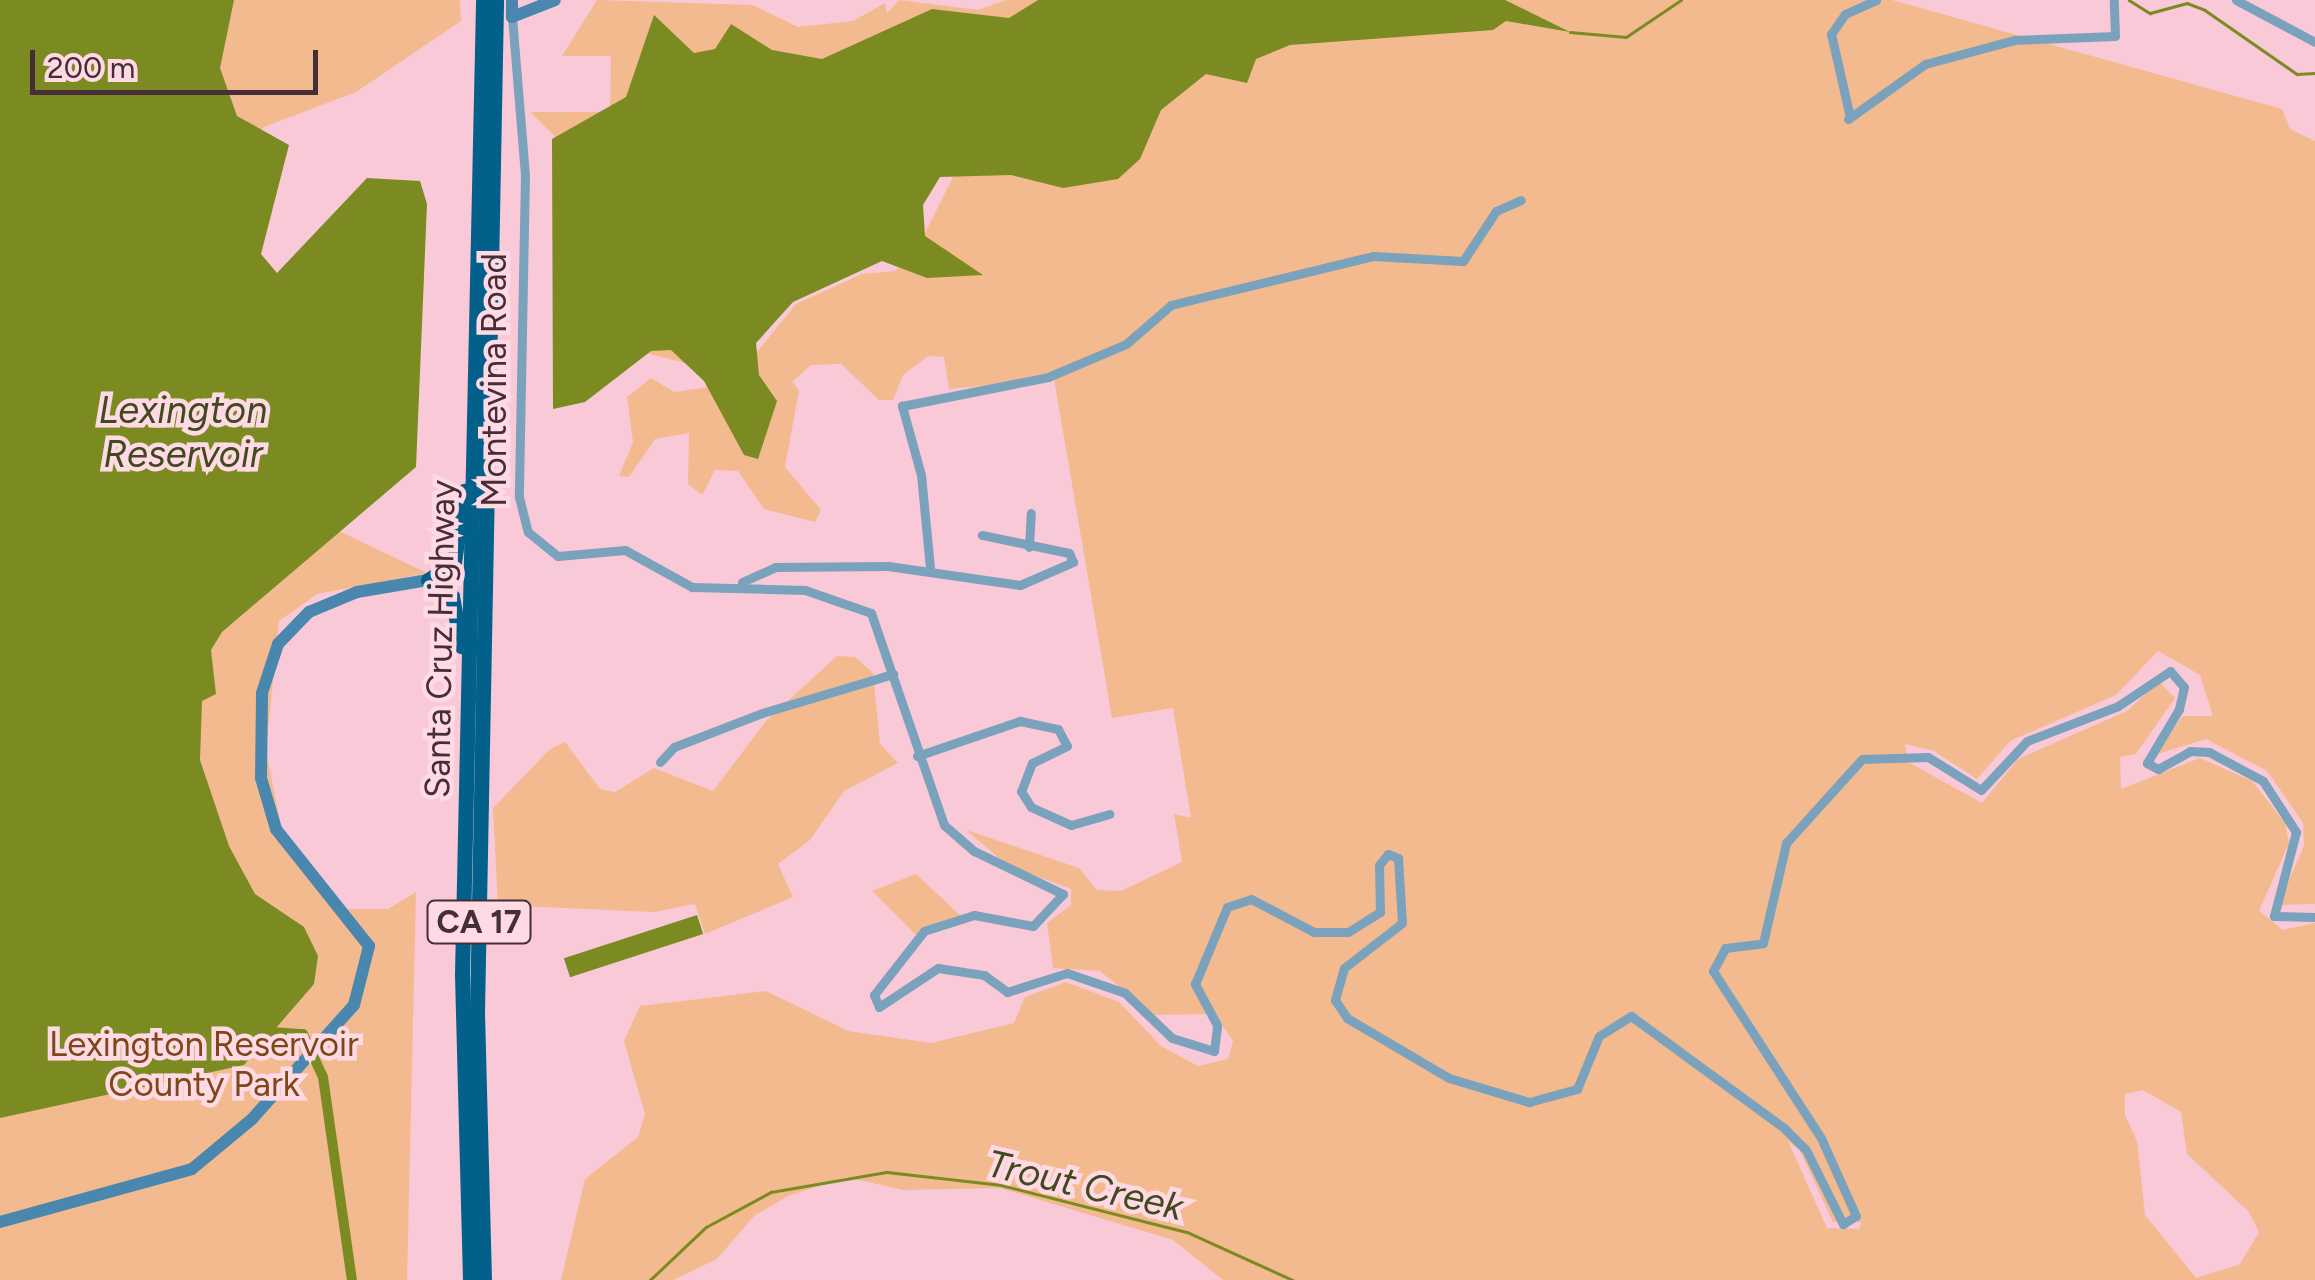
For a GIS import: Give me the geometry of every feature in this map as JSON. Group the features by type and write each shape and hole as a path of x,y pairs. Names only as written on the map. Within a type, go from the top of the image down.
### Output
{"highway":[{"name":"Santa Cruz Highway","path":"470,1280 467,725 483,0"},
{"name":"Santa Cruz Highway","path":"484,1280 477,1012 496,0"},
{"path":"467,725 454,601 428,580 456,559 476,375"}],"street":[{"name":"Montevina Road","path":"512,0 525,175 522,522 558,556 625,550 692,587 742,582 805,590 870,614 917,756 950,832 1064,899 1034,926 974,916 924,931 876,992 879,1007 938,968 984,975 1008,992 1067,974 1125,994 1172,1038 1214,1051 1220,1039 1196,984 1227,906 1251,899 1314,932 1348,932 1380,912 1378,864 1388,854 1398,858 1402,923 1344,968 1335,1000 1347,1018 1448,1078 1530,1102 1577,1088 1599,1036 1631,1016 1694,1054 1795,1139 1843,1224 1856,1216 1820,1138 1713,971 1725,948 1763,942 1786,844 1862,759 1928,757 1981,790 2027,740 2118,706 2170,671 2184,687 2179,709 2146,763 2158,768 2190,751 2209,752 2264,781 2296,832 2274,916 2315,917"},
{"path":"512,17 555,0"},
{"path":"1876,0 1845,14 1831,34 1848,116 1925,64 2014,40 2115,36 2114,0"},
{"path":"2236,0 2315,42"},
{"path":"930,568 921,475 902,406 1048,377 1126,344 1170,305 1373,256 1463,261 1496,211 1521,200"},
{"path":"1029,547 1031,513"},
{"path":"742,582 775,566 930,568 1020,585 1073,562 1069,552 982,536"},
{"path":"0,1222 177,1177 275,1095 349,1012 368,977 370,946 296,864 271,818 260,754 264,683 284,635 318,607 428,580"},
{"path":"660,762 674,747 762,713 893,674"},
{"path":"917,756 1020,721 1058,729 1067,746 1032,763 1021,791 1031,806 1071,826 1109,814"}],"green space":[{"name":"Lexington Reservoir","path":"0,0 460,0 461,21 356,92 264,127 49,507 278,502 427,573 317,594 279,621 266,751 283,835 338,909 388,909 416,892 407,1280 0,1280"},
{"path":"597,0 753,5 798,27 853,21 885,3 887,13 899,0 978,10 1006,0 1892,0 2282,109 2290,129 2315,141 2315,904 2278,905 2304,846 2303,823 2267,771 2206,739 2154,755 2183,716 2213,716 2200,675 2158,651 2116,695 2010,741 1977,779 1934,751 1905,744 1908,762 1982,803 2018,759 2127,711 2159,682 2175,698 2136,754 2120,757 2121,789 2200,758 2252,781 2285,823 2289,843 2259,911 2283,930 2315,923 2315,1280 1223,1280 1173,1240 1000,1188 903,1190 846,1177 788,1196 754,1216 717,1259 673,1280 561,1280 585,1179 638,1137 645,1114 624,1041 640,1006 766,991 848,1031 931,1043 1014,1023 1025,997 1066,982 1119,1002 1161,1046 1198,1066 1228,1059 1233,1041 1208,1004 1210,1014 1154,1015 1100,971 1053,968 1047,923 1071,905 1071,889 1007,865 966,830 1079,868 1097,890 1121,891 1182,862 1174,814 1191,818 1173,708 1112,718 1054,379 949,389 944,357 928,356 903,375 893,400 879,400 841,364 811,365 792,382 799,390 785,467 821,510 815,522 764,509 738,471 715,470 702,495 688,484 689,433 655,439 629,477 619,476 633,442 627,397 651,378 674,392 731,384 796,304 862,274 895,271 917,249 963,157 1008,117 750,323 722,372 645,353 698,276 530,112 610,112 611,56 562,56","holes":["2143,1090 2181,1112 2187,1154 2248,1211 2259,1232 2240,1264 2196,1278 2145,1215 2137,1141 2125,1115 2125,1094","1788,1141 1800,1151 1833,1222 1861,1222 1859,1229 1827,1228"]},
{"path":"837,656 855,657 873,673 880,744 898,763 844,791 810,840 778,864 793,897 705,934 695,904 654,912 498,905 493,808 550,749 565,742 600,789 615,792 654,768 713,791 766,721"},
{"path":"916,874 963,918 917,936 872,891"}],"water":[{"name":"Lexington Reservoir","path":"0,0 234,0 220,68 237,116 289,145 261,254 277,273 367,178 420,181 427,204 416,467 222,632 211,650 216,694 202,701 200,760 229,846 255,894 304,927 318,956 314,984 244,1065 0,1118"},
{"path":"1038,0 1505,0 1570,32 1506,21 1493,30 1290,45 1256,59 1247,83 1206,74 1161,110 1140,159 1118,179 1063,188 1011,175 940,177 923,205 925,236 983,275 927,278 882,261 793,302 756,343 759,375 777,401 758,459 744,455 704,381 671,350 651,351 585,402 553,409 552,139 626,97 654,15 694,53 715,49 731,24 772,50 822,59 932,9 1009,18"},
{"path":"697,915 703,934 570,977 564,958"}],"waterway":[{"path":"1570,32 1626,37 1681,0"},
{"path":"2129,0 2150,13 2187,3 2205,10 2297,74 2315,73"},
{"path":"272,1032 303,1034 323,1077 352,1280"},
{"name":"Trout Creek","path":"650,1280 706,1227 771,1192 887,1172 1001,1185 1187,1232 1293,1280"}],"park label":[{"name":"Lexington Reservoir County Park","path":"204,1064"}]}
